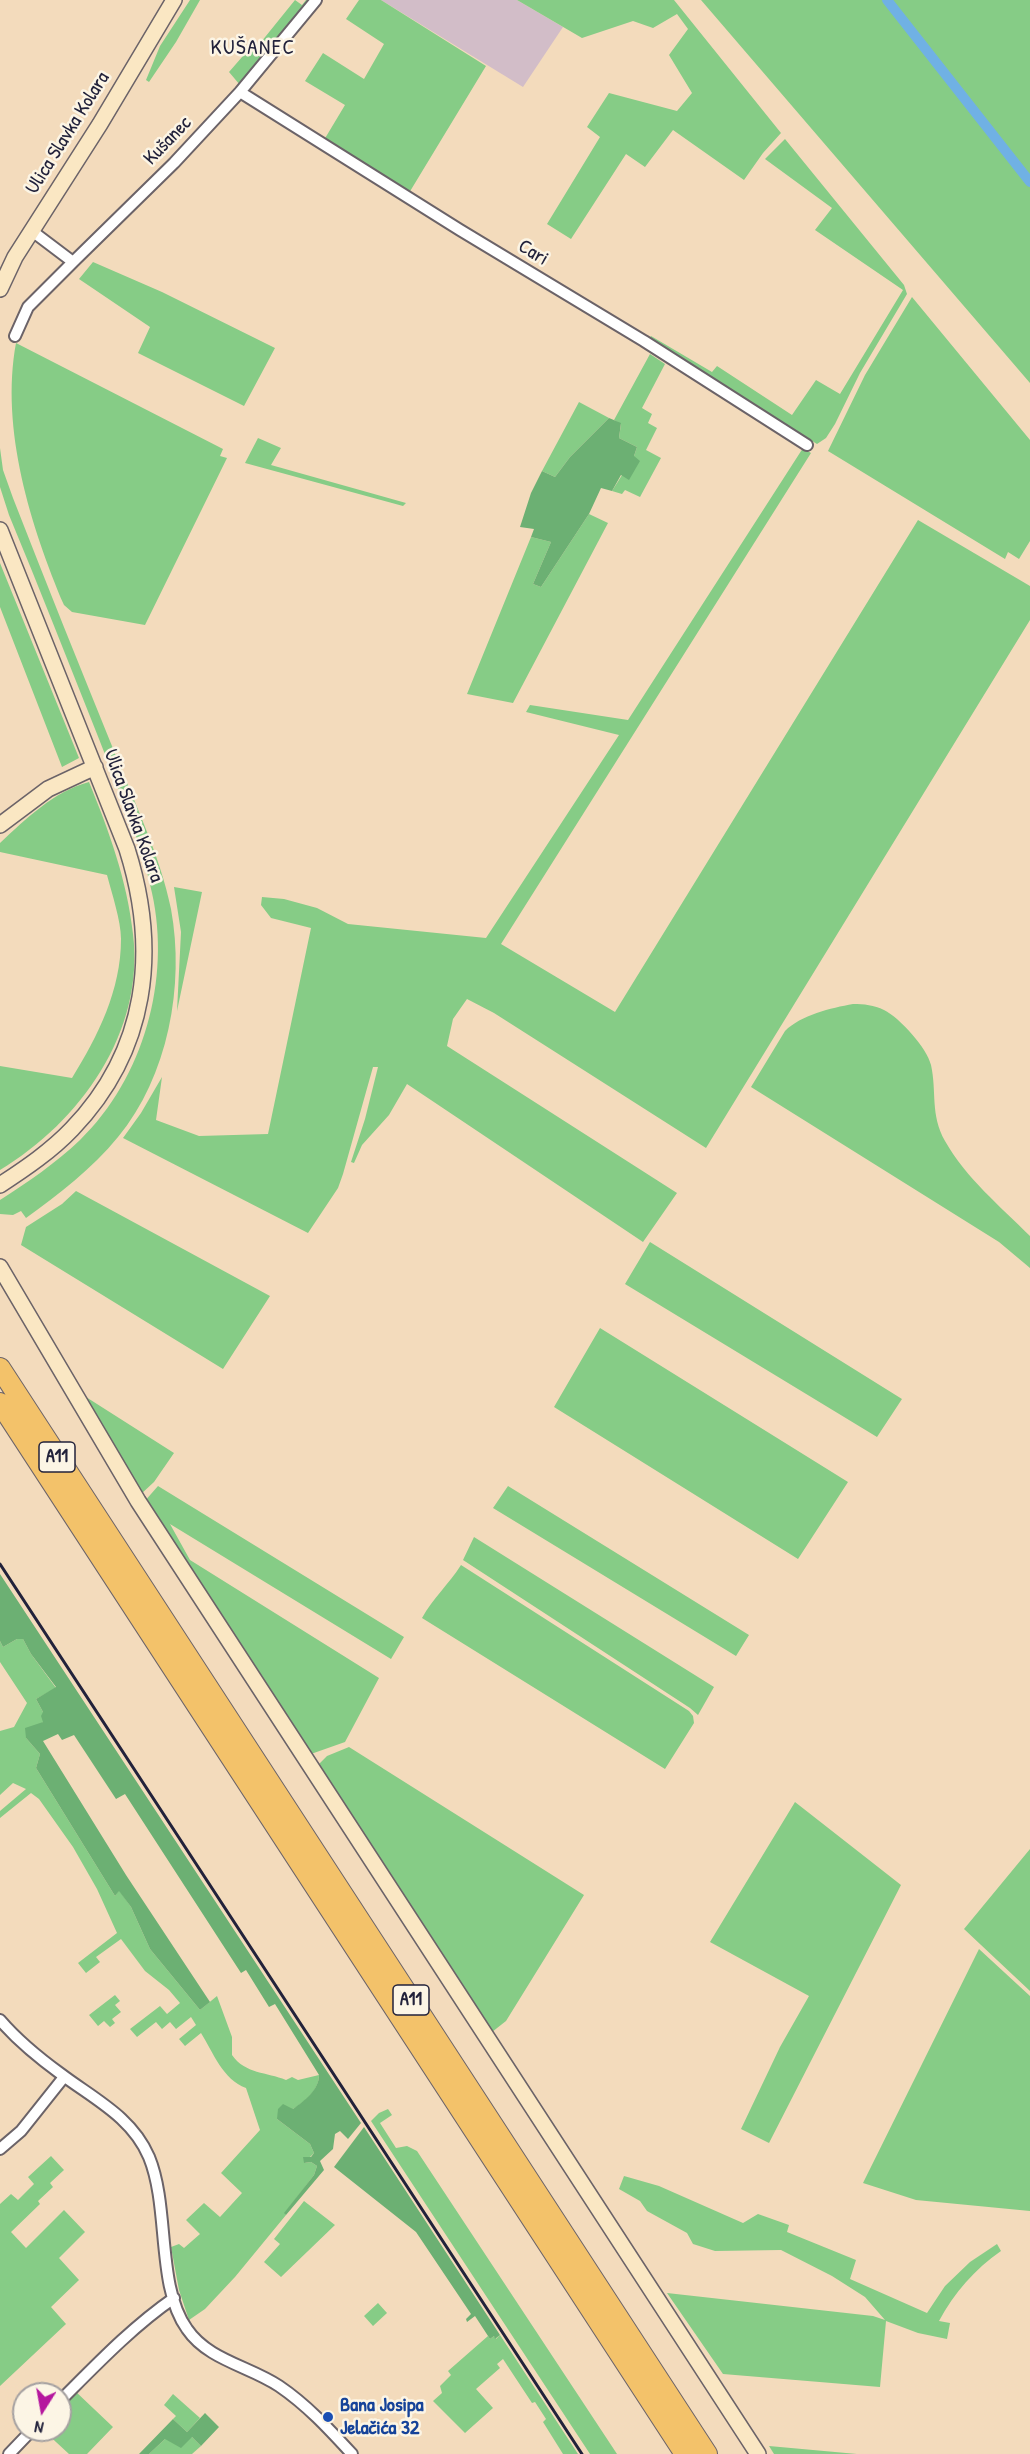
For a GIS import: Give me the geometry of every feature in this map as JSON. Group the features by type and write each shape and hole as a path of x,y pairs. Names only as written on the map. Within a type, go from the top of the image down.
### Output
{"highway":[{"name":"A11","path":"0,1368 707,2454"},
{"name":"A11","path":"0,1403 685,2454"}],"street":[{"name":"Ulica Slavka Kolara","path":"0,289 15,256 100,124 174,0"},
{"name":"Kušanec","path":"15,336 28,306 174,163 240,92 316,0"},
{"name":"Cari","path":"240,92 460,230 644,341 807,445"},
{"path":"32,231 73,262"},
{"name":"Ulica Slavka Kolara","path":"0,530 127,849 141,902 145,952 138,1011 125,1049 111,1077 87,1112 51,1149 0,1185"},
{"path":"0,825 48,789 95,767"},
{"path":"0,1267 138,1501 758,2454"},
{"path":"0,2020 41,2059 116,2113 131,2128 148,2156 157,2187 174,2298 187,2329 202,2345 266,2378 292,2395 321,2420 352,2454"},
{"path":"0,2149 25,2126 64,2077"},
{"path":"72,2390 136,2328 174,2298"},
{"path":"9,2454 20,2442"}],"shaded area":[{"path":"381,0 517,0 563,27 523,87"}],"green space":[{"path":"190,0 200,0 176,42 149,82 146,80 160,46"},
{"path":"295,0 302,5 306,0 312,0 240,85 229,72 249,49 253,52"},
{"path":"359,0 381,0 486,66 409,193 324,140 345,105 305,81 323,53 364,79 384,44 346,19"},
{"path":"517,0 674,0 781,133 744,180 673,130 645,167 626,154 571,239 547,224 600,137 587,127 609,93 677,111 692,93 669,55 688,29 677,14 653,28 633,21 582,38"},
{"path":"701,0 1030,0 1030,383"},
{"path":"785,139 904,285 907,294 860,373 835,424 826,438 817,444 648,340 651,336 712,372 717,366 792,415 816,380 840,394 903,290 815,230 832,208 765,159"},
{"path":"93,262 162,292 275,348 244,406 138,353 150,327 79,279"},
{"path":"912,297 1030,440 1030,541 1019,559 1008,552 1005,559 828,451 865,375"},
{"path":"16,343 223,449 220,456 227,458 145,625 72,612 64,605 30,510 15,443 12,376"},
{"path":"650,354 665,364 642,408 652,414 648,423 657,428 646,450 661,458 640,497 625,490 622,494 612,491 634,456 637,447 619,438 621,424 614,420"},
{"path":"579,402 609,418 570,457 555,477 542,471"},
{"path":"609,418 621,423 619,438 637,447 634,456 640,461 629,480 621,475 612,491 601,488 589,514 541,587 533,584 551,542 531,537 534,529 520,527 531,493 542,471 555,477 570,457"},
{"path":"258,438 281,448 271,465 406,503 403,506 245,463"},
{"path":"0,448 3,470 13,498 153,849 171,909 175,938 174,999 160,1059 149,1087 135,1113 108,1149 75,1180 26,1218 21,1211 13,1215 0,1214 0,1200 42,1172 80,1140 102,1115 121,1087 136,1057 147,1026 154,993 158,959 157,926 147,873 128,815 9,515 0,487"},
{"path":"803,448 811,453 501,944 615,1012 918,520 1030,586 1030,620 706,1148 494,1013 467,999 453,1019 447,1046 677,1193 643,1242 407,1084 389,1115 362,1145 354,1163 351,1162 378,1067 373,1067 338,1188 308,1233 123,1138 162,1077 156,1120 199,1136 268,1134 311,928 271,918 261,905 262,897 284,899 317,908 348,924 486,938 619,735 526,712 530,705 628,720"},
{"path":"589,514 608,523 513,703 467,694 531,537 551,542 533,584 541,587"},
{"path":"0,563 79,758 62,767 0,607"},
{"path":"89,782 116,856 130,914 134,970 129,1005 117,1039 101,1071 80,1100 56,1127 0,1170 0,1066 72,1078 91,1046 106,1012 117,976 121,932 107,875 0,852 0,843 52,799"},
{"path":"174,887 202,892 177,1011 181,932"},
{"path":"853,1004 873,1006 884,1010 912,1034 924,1050 933,1075 937,1122 940,1131 953,1154 973,1179 1030,1236 1030,1268 999,1242 751,1087 785,1031 792,1025 817,1013"},
{"path":"76,1191 270,1296 223,1369 21,1245 26,1227 62,1204"},
{"path":"650,1242 902,1399 877,1437 625,1284"},
{"path":"600,1328 848,1482 798,1559 554,1407"},
{"path":"86,1397 174,1453 154,1482 140,1495"},
{"path":"158,1486 404,1637 391,1659 170,1524 190,1560 379,1678 345,1742 311,1754 144,1502"},
{"path":"508,1486 749,1635 736,1656 493,1508"},
{"path":"474,1537 714,1687 698,1715 463,1560"},
{"path":"461,1565 689,1711 694,1723 665,1769 422,1618"},
{"path":"0,1574 361,2123 348,2139 340,2131 335,2134 333,2149 320,2161 324,2170 286,2215 284,2213 314,2175 317,2166 311,2162 304,2163 303,2157 311,2157 314,2153 310,2144 277,2119 278,2109 283,2104 293,2109 302,2102 314,2090 319,2075 275,2004 269,2007 246,1970 241,1973 125,1794 116,1799 74,1735 62,1740 58,1734 43,1741 126,1875 210,2002 200,2010 150,1949 131,1907 119,1891 115,1896 36,1768 40,1754 26,1738 25,1728 43,1722 41,1716 43,1712 36,1699 56,1687 31,1654 23,1639 17,1639 3,1647 0,1641"},
{"path":"17,1639 23,1639 56,1688 36,1699 43,1712 43,1722 26,1738 40,1754 36,1768 115,1896 119,1890 131,1907 150,1949 200,2010 217,1996 232,2037 232,2055 243,2066 286,2080 292,2077 298,2080 319,2075 318,2083 310,2096 277,2119 310,2144 314,2153 304,2163 311,2162 317,2166 314,2175 285,2213 286,2215 235,2277 205,2309 189,2320 179,2290 171,2247 179,2244 184,2248 200,2234 186,2220 204,2203 220,2217 242,2193 221,2173 260,2130 246,2088 231,2079 225,2072 201,2033 185,2046 179,2039 196,2025 191,2017 176,2029 170,2022 162,2029 156,2022 137,2037 130,2029 160,2006 167,2014 180,2003 169,1990 145,1971 121,1939 96,1957 100,1962 86,1973 78,1963 117,1933 97,1889 73,1847 39,1799 31,1793 0,1818 0,1811 26,1789 13,1783 0,1795 0,1731 14,1727 27,1703 0,1662 0,1641 3,1647"},
{"path":"349,1747 584,1895 506,2021 492,2032 318,1765 327,1756"},
{"path":"795,1802 901,1885 769,2143 741,2129 780,2047 809,1996 710,1942"},
{"path":"1030,1849 1030,1991 964,1929"},
{"path":"979,1949 1030,1996 1030,2211 916,2200 863,2183"},
{"path":"115,1995 120,2001 115,2005 121,2012 112,2019 115,2023 110,2027 104,2021 98,2026 89,2015"},
{"path":"388,2109 392,2115 380,2123 396,2148 407,2146 417,2151 617,2454 590,2454 371,2121 379,2113"},
{"path":"364,2127 500,2335 495,2339 494,2336 490,2339 475,2316 467,2322 466,2319 471,2314 416,2232 334,2167"},
{"path":"51,2156 64,2170 50,2183 53,2187 38,2201 40,2204 11,2232 26,2248 64,2210 85,2232 59,2258 79,2280 51,2307 66,2324 0,2386 0,2204 11,2194 18,2200 34,2184 28,2177"},
{"path":"624,2176 659,2186 743,2223 758,2214 789,2225 787,2232 856,2260 850,2279 927,2313 945,2286 970,2262 997,2244 1001,2251 958,2291 945,2311 939,2321 950,2323 947,2339 918,2333 886,2321 880,2387 723,2374 667,2293 873,2316 885,2320 865,2297 832,2276 781,2250 715,2251 693,2244 687,2233 647,2211 640,2201 619,2189"},
{"path":"304,2201 335,2225 281,2277 264,2262 280,2244 274,2239"},
{"path":"378,2303 387,2313 373,2326 364,2316"},
{"path":"500,2335 578,2454 563,2454 543,2422 546,2419 535,2402 532,2403 503,2359 497,2364 500,2368 476,2389 493,2408 465,2433 433,2401 442,2393 440,2386 451,2375 448,2371 488,2336 490,2339 494,2336 496,2339"},
{"path":"74,2390 113,2427 87,2454 69,2454 56,2442 72,2442 72,2392"},
{"path":"173,2394 200,2418 187,2432 173,2419 176,2416 164,2405"},
{"path":"205,2413 219,2427 201,2446 192,2437 181,2448 165,2439 149,2454 139,2454 173,2419 187,2432"},
{"path":"192,2437 201,2446 192,2454 149,2454 165,2439"},
{"path":"769,2446 857,2454 774,2454"}],"waterway":[{"path":"887,0 1030,182"}],"railway":[{"path":"0,1564 582,2454"}],"place":[{"name":"Bana Josipa Jelačića 32","path":"328,2417"}],"district":[{"name":"KUŠANEC","path":"253,48"}]}
